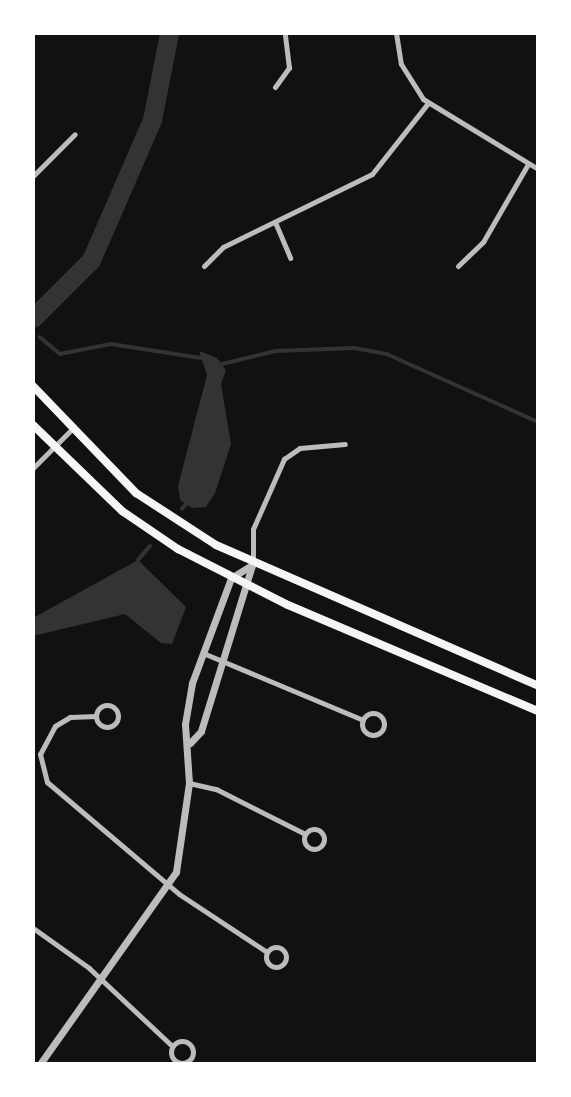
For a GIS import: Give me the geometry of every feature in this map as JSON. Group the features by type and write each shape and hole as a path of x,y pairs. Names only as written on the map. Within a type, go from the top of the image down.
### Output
{"main road":[{"path":"33,386 71,430 136,493 252,565 538,686"},
{"path":"33,425 122,511 231,578 538,711"}],"street":[{"path":"275,86 289,68 285,33"},
{"path":"396,33 407,77 428,103 538,169"},
{"path":"204,266 223,247 372,174 428,103"},
{"path":"33,176 75,134"},
{"path":"458,266 483,242 528,164"},
{"path":"275,222 290,258"},
{"path":"33,468 71,430"},
{"path":"190,743 201,731 221,660 250,587 251,534 284,458 300,447 345,444"},
{"path":"37,1063 170,886 181,856 189,783 190,743 185,724 203,653 231,578 252,565"},
{"path":"203,653 363,719 370,735 383,729 376,713 363,719"},
{"path":"96,716 106,727 118,716 107,705 96,716 70,717 55,726 40,754 43,773 170,886 267,952"},
{"path":"189,783 216,789 305,834"},
{"path":"33,928 101,981 172,1046 177,1061 192,1057 187,1042 172,1046"}],"shaded area":[{"path":"199,351 217,358 226,370 221,384 231,444 215,493 206,507 192,508 180,500 178,486 207,375"},
{"path":"138,560 186,607 172,644 161,643 125,614 33,636 33,618"}],"waterway":[{"path":"33,318 91,260 152,120 169,33"},
{"path":"40,337 60,354 111,344 201,358"},
{"path":"222,364 276,351 355,348 387,354 538,422"},
{"path":"182,509 186,504"},
{"path":"138,560 150,546"}]}
